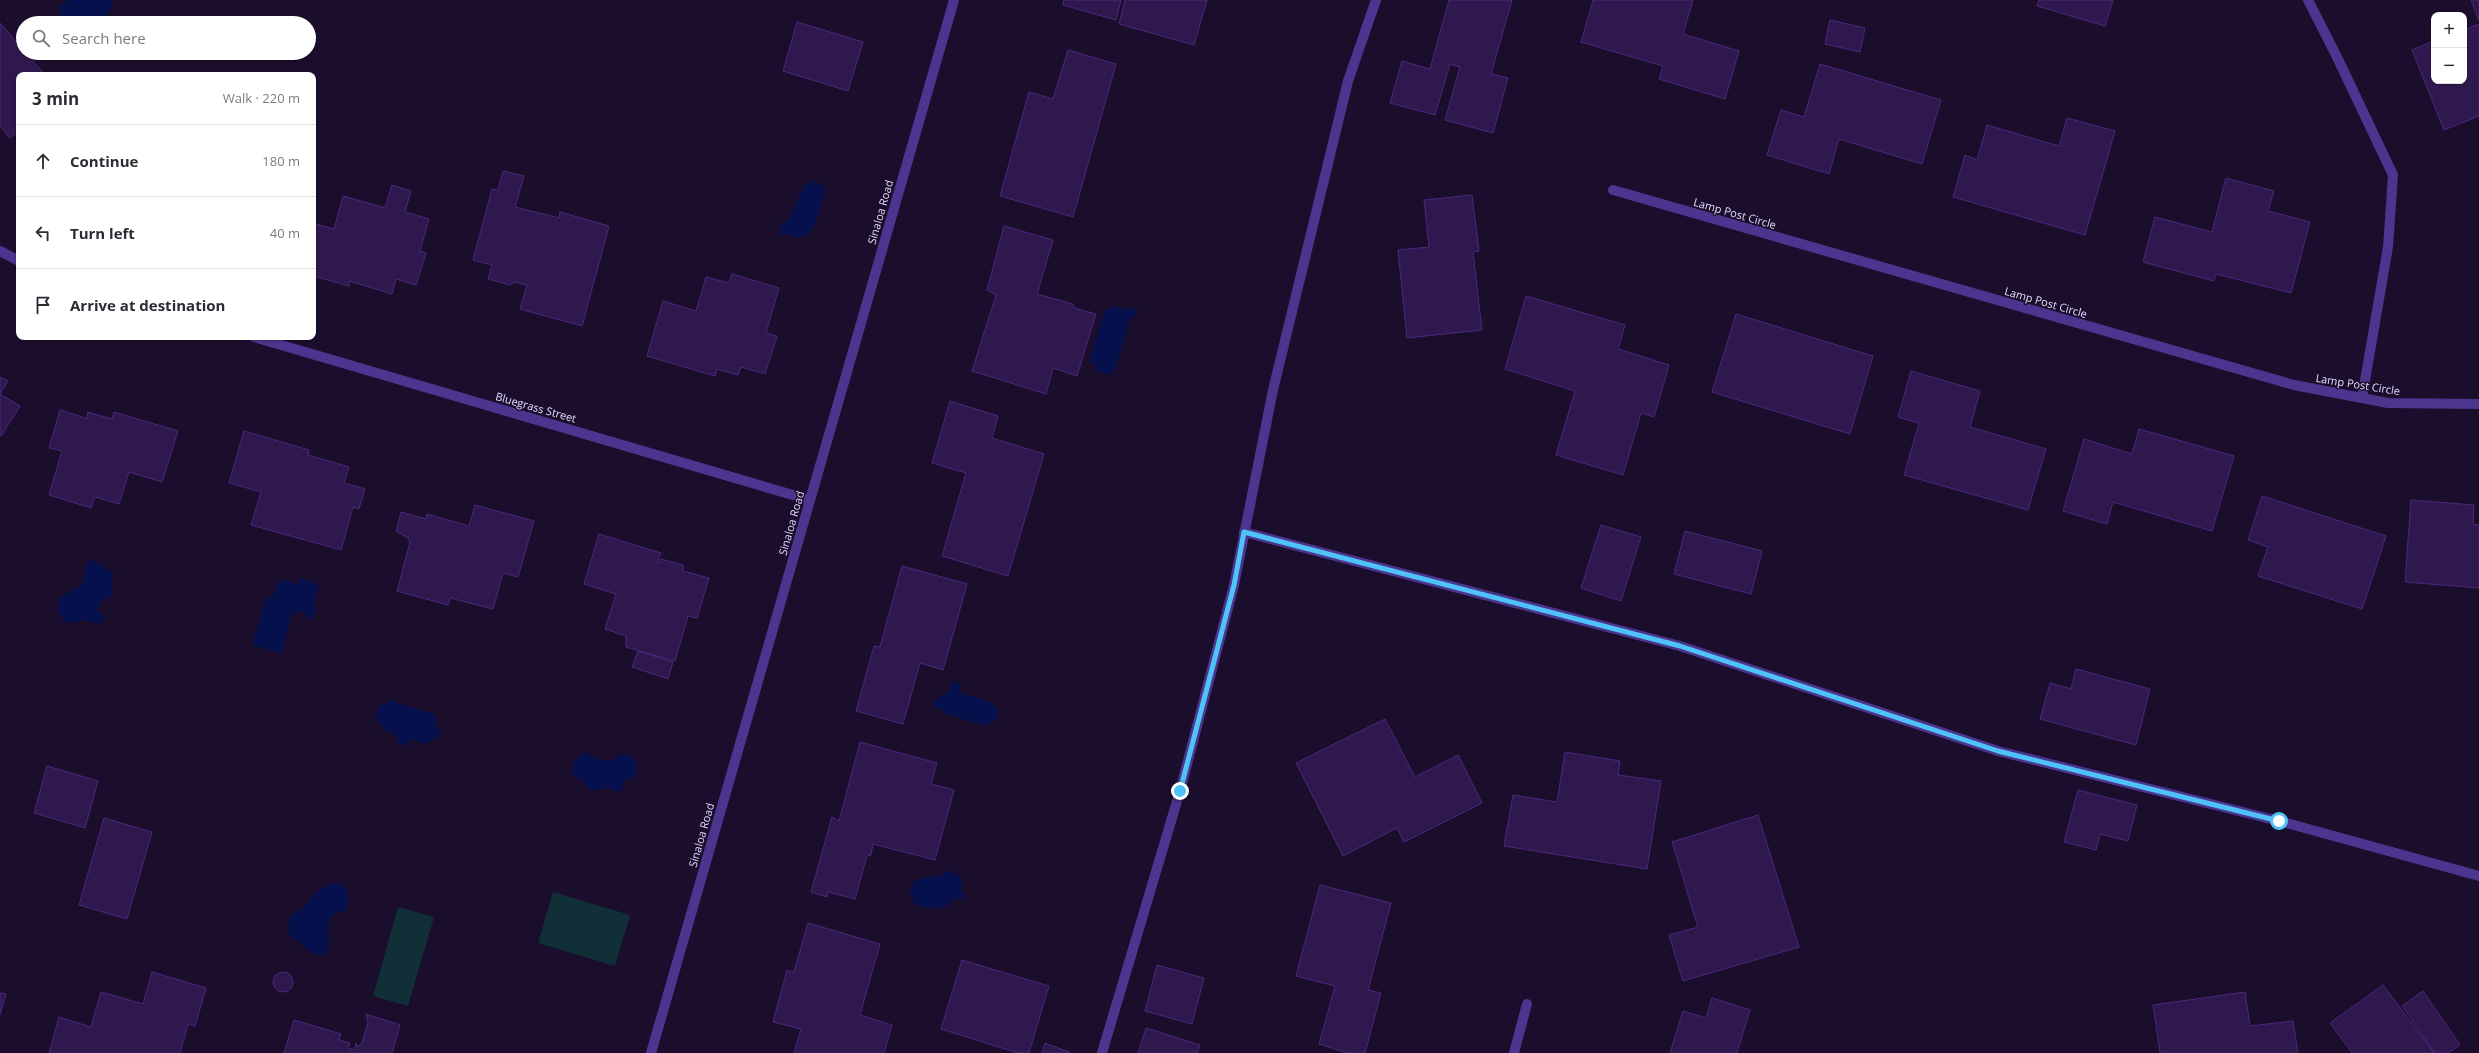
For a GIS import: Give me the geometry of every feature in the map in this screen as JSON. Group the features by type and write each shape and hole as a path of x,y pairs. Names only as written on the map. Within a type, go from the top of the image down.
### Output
{"street":[{"name":"Sinaloa Road","path":"651,1053 954,0"},
{"path":"1102,1053 1180,791 1234,585 1273,390 1348,81 1376,0"},
{"path":"2308,0 2337,57 2392,175 2388,247 2362,398"},
{"name":"Lamp Post Circle","path":"1613,190 2294,386 2388,403 2479,404"},
{"path":"0,251 16,259"},
{"name":"Bluegrass Street","path":"264,340 810,500"},
{"path":"1244,532 1680,646 1998,751 2279,821 2479,876"},
{"path":"1514,1053 1527,1004"}],"green space":[{"path":"553,892 630,915 615,966 538,943"},
{"path":"398,907 434,917 408,1006 373,996"}],"shaded area":[{"path":"69,0 110,0 113,4 107,16 62,16 60,13 60,5"},
{"path":"814,181 824,188 825,192 814,226 802,237 796,238 791,234 783,236 780,232 782,223 787,221 805,185"},
{"path":"1111,306 1127,310 1133,307 1138,310 1135,316 1130,320 1115,369 1110,375 1096,370 1095,364 1089,361 1105,310 1110,310"},
{"path":"92,560 113,572 111,589 113,595 103,600 97,610 104,616 103,621 98,624 85,620 71,623 65,622 57,610 60,598 82,584 87,562"},
{"path":"301,578 319,585 313,604 316,609 312,620 307,618 304,612 296,612 291,617 282,653 252,645 266,599 273,596 280,579 298,584"},
{"path":"956,681 961,685 960,692 994,705 998,709 998,718 985,726 947,714 935,706 933,704 935,700 949,691 951,683"},
{"path":"388,700 436,715 435,721 442,735 426,744 410,739 406,746 398,743 396,735 382,729 382,725 376,719 379,705 387,705"},
{"path":"585,752 598,760 613,761 618,754 631,755 637,765 635,777 625,780 621,792 607,788 591,791 585,783 572,774 574,760"},
{"path":"945,871 954,872 960,877 963,882 960,889 964,892 963,898 960,900 953,899 945,906 936,909 915,904 910,893 914,881 933,876 942,876"},
{"path":"336,882 347,890 349,897 348,906 346,911 338,912 330,919 328,930 329,948 324,955 314,954 295,939 290,937 288,928 291,915 303,909 313,896 325,886"}],"building":[{"path":"1064,0 1121,0 1116,20 1063,5"},
{"path":"1125,0 1207,0 1194,45 1119,24"},
{"path":"1449,0 1512,0 1491,74 1508,78 1493,133 1445,120 1460,67 1450,64 1435,115 1390,103 1402,61 1430,69"},
{"path":"1593,0 1693,0 1683,34 1739,51 1725,99 1659,79 1663,66 1581,42"},
{"path":"2039,0 2113,0 2105,26 2037,6"},
{"path":"2471,0 2479,0 2479,21"},
{"path":"1830,20 1865,28 1860,52 1825,44"},
{"path":"797,22 863,42 848,91 783,71"},
{"path":"0,23 16,41 16,60 32,60 42,72 16,72 16,133 10,138 0,126"},
{"path":"2479,24 2479,116 2444,130 2412,50 2431,42 2431,84 2467,84 2467,29"},
{"path":"1068,50 1116,64 1073,217 1000,196 1029,92 1053,99"},
{"path":"1820,64 1941,100 1922,164 1839,139 1829,174 1767,155 1781,110 1804,117"},
{"path":"2067,118 2115,131 2085,235 1953,197 1965,155 1977,160 1987,125 2059,146"},
{"path":"503,171 524,176 515,207 559,218 560,212 609,226 582,326 520,309 527,285 514,282 510,285 488,279 492,265 473,260 492,189 498,190"},
{"path":"2226,178 2274,191 2268,211 2310,222 2291,293 2216,274 2214,281 2143,262 2155,217 2212,232"},
{"path":"392,185 411,191 405,212 429,219 420,251 426,253 416,285 396,279 392,294 349,281 349,286 316,277 316,224 334,229 343,196 385,208"},
{"path":"1472,195 1479,251 1473,252 1482,330 1407,338 1398,250 1429,247 1424,200"},
{"path":"1004,226 1053,240 1037,294 1073,304 1074,308 1096,314 1077,376 1053,368 1046,394 972,371 996,295 987,290"},
{"path":"732,274 779,288 766,333 777,336 765,374 741,367 738,375 717,369 715,376 647,356 663,301 696,311 706,277 729,283"},
{"path":"1526,296 1625,325 1618,349 1669,365 1654,417 1641,413 1623,475 1556,455 1575,391 1505,369"},
{"path":"1736,314 1873,356 1850,434 1712,392"},
{"path":"1911,371 1980,391 1970,427 2046,449 2028,510 1904,475 1919,423 1898,417"},
{"path":"0,377 8,381 0,394"},
{"path":"0,394 20,406 1,436 0,436"},
{"path":"950,401 998,416 992,438 1044,454 1008,576 942,556 966,473 932,463"},
{"path":"60,410 88,419 87,412 112,419 114,412 178,431 162,482 129,472 119,504 95,497 91,508 49,495 62,451 49,448"},
{"path":"2139,429 2234,456 2212,531 2113,502 2107,524 2063,511 2084,439 2132,454"},
{"path":"244,431 309,450 308,455 349,467 344,483 365,489 359,509 353,507 341,550 251,525 261,492 229,483"},
{"path":"2262,496 2386,536 2362,609 2258,576 2268,547 2248,540"},
{"path":"2411,500 2474,505 2473,524 2479,525 2479,588 2405,582"},
{"path":"475,505 534,521 518,577 503,573 493,609 450,598 448,605 397,591 410,542 408,538 396,531 401,512 426,519 427,514 469,526"},
{"path":"1601,525 1641,537 1621,601 1581,588"},
{"path":"1685,531 1762,551 1751,594 1674,574"},
{"path":"599,534 661,553 657,563 660,563 661,559 683,565 683,571 709,578 697,618 688,616 675,661 626,647 626,636 605,629 616,594 584,584"},
{"path":"902,566 967,584 943,670 920,663 903,724 856,711 874,646 880,647"},
{"path":"638,651 673,662 668,679 632,667"},
{"path":"2076,669 2150,689 2136,745 2040,719 2050,683 2071,689"},
{"path":"1385,719 1415,777 1458,755 1482,803 1404,842 1397,828 1343,856 1296,763"},
{"path":"860,742 937,763 931,784 954,790 935,860 873,844 871,855 867,856 855,899 828,892 827,897 811,892 832,817 839,821"},
{"path":"1565,752 1620,761 1618,775 1661,781 1647,869 1504,846 1513,795 1557,802"},
{"path":"47,766 98,781 85,828 34,813"},
{"path":"2078,790 2137,805 2128,841 2100,834 2096,850 2064,842"},
{"path":"1758,815 1799,947 1683,981 1669,935 1698,927 1672,842"},
{"path":"104,818 152,832 127,919 79,905"},
{"path":"1320,885 1391,903 1368,990 1381,993 1365,1053 1347,1053 1319,1044 1335,986 1296,976"},
{"path":"808,923 880,944 860,1015 892,1025 884,1053 794,1053 801,1029 773,1022 787,970 794,972"},
{"path":"962,960 1049,986 1029,1053 1018,1053 941,1029"},
{"path":"1157,965 1204,978 1192,1024 1145,1011"},
{"path":"152,972 206,988 195,1026 188,1024 180,1053 49,1053 59,1017 91,1027 101,992 143,1004"},
{"path":"283,972 290,975 293,982 290,989 283,992 276,989 273,982 276,975"},
{"path":"2383,985 2434,1053 2352,1053 2330,1023"},
{"path":"2423,991 2460,1045 2448,1053 2435,1053 2402,1006"},
{"path":"2245,992 2250,1026 2293,1021 2298,1053 2160,1053 2153,1005"},
{"path":"0,993 6,994 0,1015"},
{"path":"1712,998 1750,1010 1737,1053 1670,1053 1683,1011 1706,1018"},
{"path":"366,1014 400,1025 392,1053 284,1053 294,1020 341,1034 339,1040 350,1043 348,1048 354,1050 356,1043 358,1047 362,1043 368,1023"},
{"path":"1146,1028 1200,1045 1197,1053 1138,1053"},
{"path":"1045,1043 1069,1052 1069,1053 1042,1053"}],"route":[{"path":"1180,791 1234,585 1244,532 1680,646 1998,751 2279,821"}]}
